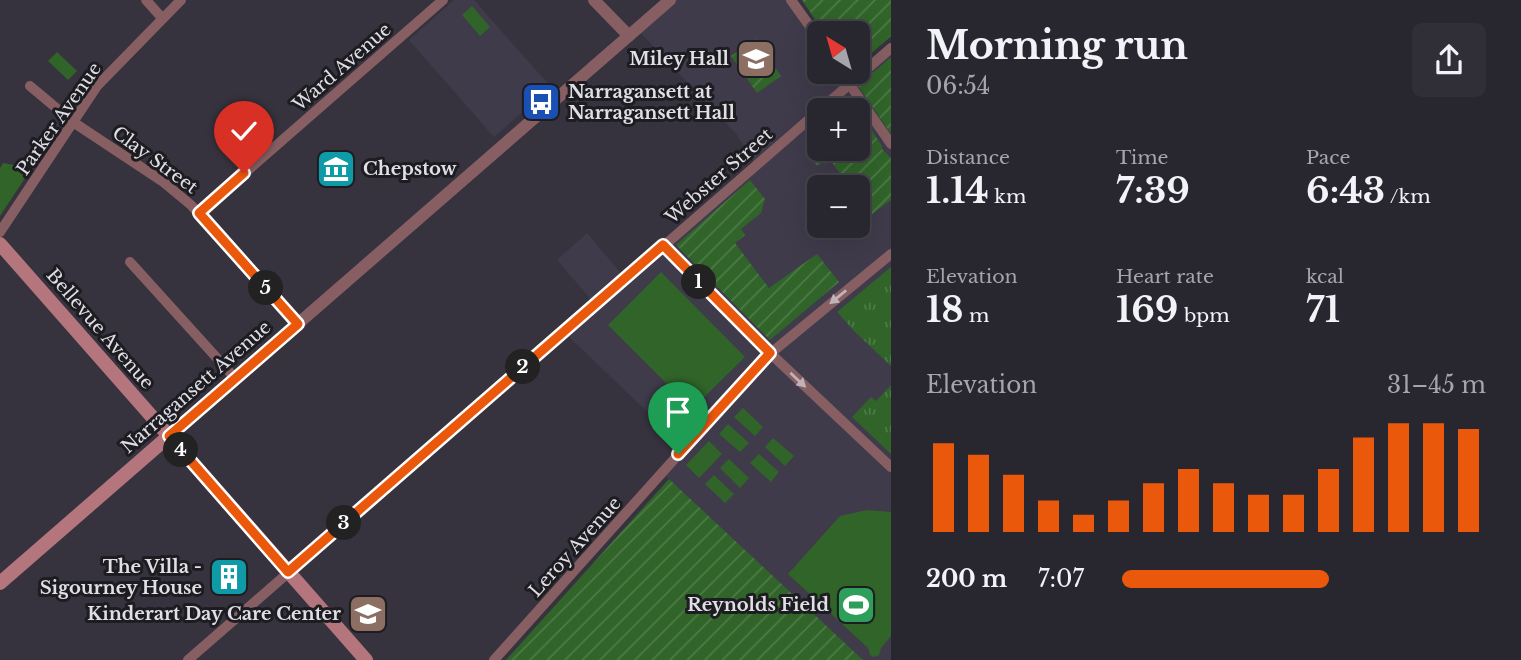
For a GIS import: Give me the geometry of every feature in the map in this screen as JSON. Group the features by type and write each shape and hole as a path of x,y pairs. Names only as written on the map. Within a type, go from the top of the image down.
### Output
{"main road":[{"name":"Bellevue Avenue","path":"0,244 366,660"},
{"name":"Narragansett Avenue","path":"0,583 169,436"}],"street":[{"path":"146,0 162,18"},
{"name":"Parker Avenue","path":"0,232 108,74 181,0"},
{"name":"Ward Avenue","path":"199,213 443,0"},
{"path":"594,0 629,36"},
{"name":"Narragansett Avenue","path":"169,436 670,0"},
{"path":"791,0 807,22"},
{"name":"Webster Street","path":"870,66 891,48"},
{"path":"849,84 891,144"},
{"name":"Webster Street","path":"188,660 849,84"},
{"name":"Clay Street","path":"30,86 73,122 162,181 199,213 298,324"},
{"path":"663,245 770,353 891,467"},
{"name":"Leroy Avenue","path":"494,660 770,353 891,254"},
{"path":"130,262 235,378"}],"shaded area":[{"path":"454,0 474,0 551,87 494,137 409,40"},
{"path":"670,0 791,0 807,23 807,84 870,84 870,66 891,48 891,660 862,660 662,473 684,447 564,332 595,304 557,260 587,233 625,278 756,165 737,135 637,29"}],"green space":[{"path":"802,0 891,0 891,36 870,54 870,21 816,21"},
{"path":"472,6 490,27 480,36 462,15"},
{"path":"756,39 781,76 757,93 731,56"},
{"path":"57,52 77,71 68,80 48,61"},
{"path":"891,57 891,134 870,103 870,98 866,98 858,86 870,84 870,75"},
{"path":"870,127 882,149 891,158 891,200 870,216 870,175 841,175 831,161 870,161"},
{"path":"814,161 831,161 824,164 823,162 817,166"},
{"path":"3,163 14,165 27,175 0,216 0,168"},
{"path":"750,180 765,199 761,213 741,229 745,235 735,243 769,288 817,254 839,282 770,340 676,245"},
{"path":"891,267 891,366 837,312"},
{"path":"661,272 745,357 692,409 608,325"},
{"path":"891,385 891,454 852,417 871,397 876,401"},
{"path":"743,408 763,427 755,436 734,417"},
{"path":"728,424 749,443 740,452 719,434"},
{"path":"773,438 794,456 785,466 765,447"},
{"path":"709,441 722,454 699,478 686,465"},
{"path":"759,454 779,472 771,482 750,463"},
{"path":"729,459 749,478 740,488 720,468"},
{"path":"714,475 734,494 725,503 705,484"},
{"path":"669,479 863,660 506,660"},
{"name":"Reynolds Field","path":"867,510 891,512 891,636 879,655 874,657 870,655 868,648 788,574 840,516"}],"place":[{"name":"Miley Hall","path":"756,59"},
{"name":"Narragansett at Narragansett Hall","path":"541,102"},
{"name":"Chepstow","path":"336,169"},
{"name":"The Villa - Sigourney House","path":"229,577"},
{"name":"Reynolds Field","path":"856,605"},
{"name":"Kinderart Day Care Center","path":"368,614"}],"route":[{"path":"244,173 199,213 298,324 169,436 288,572 663,245 770,353 678,454"}]}
